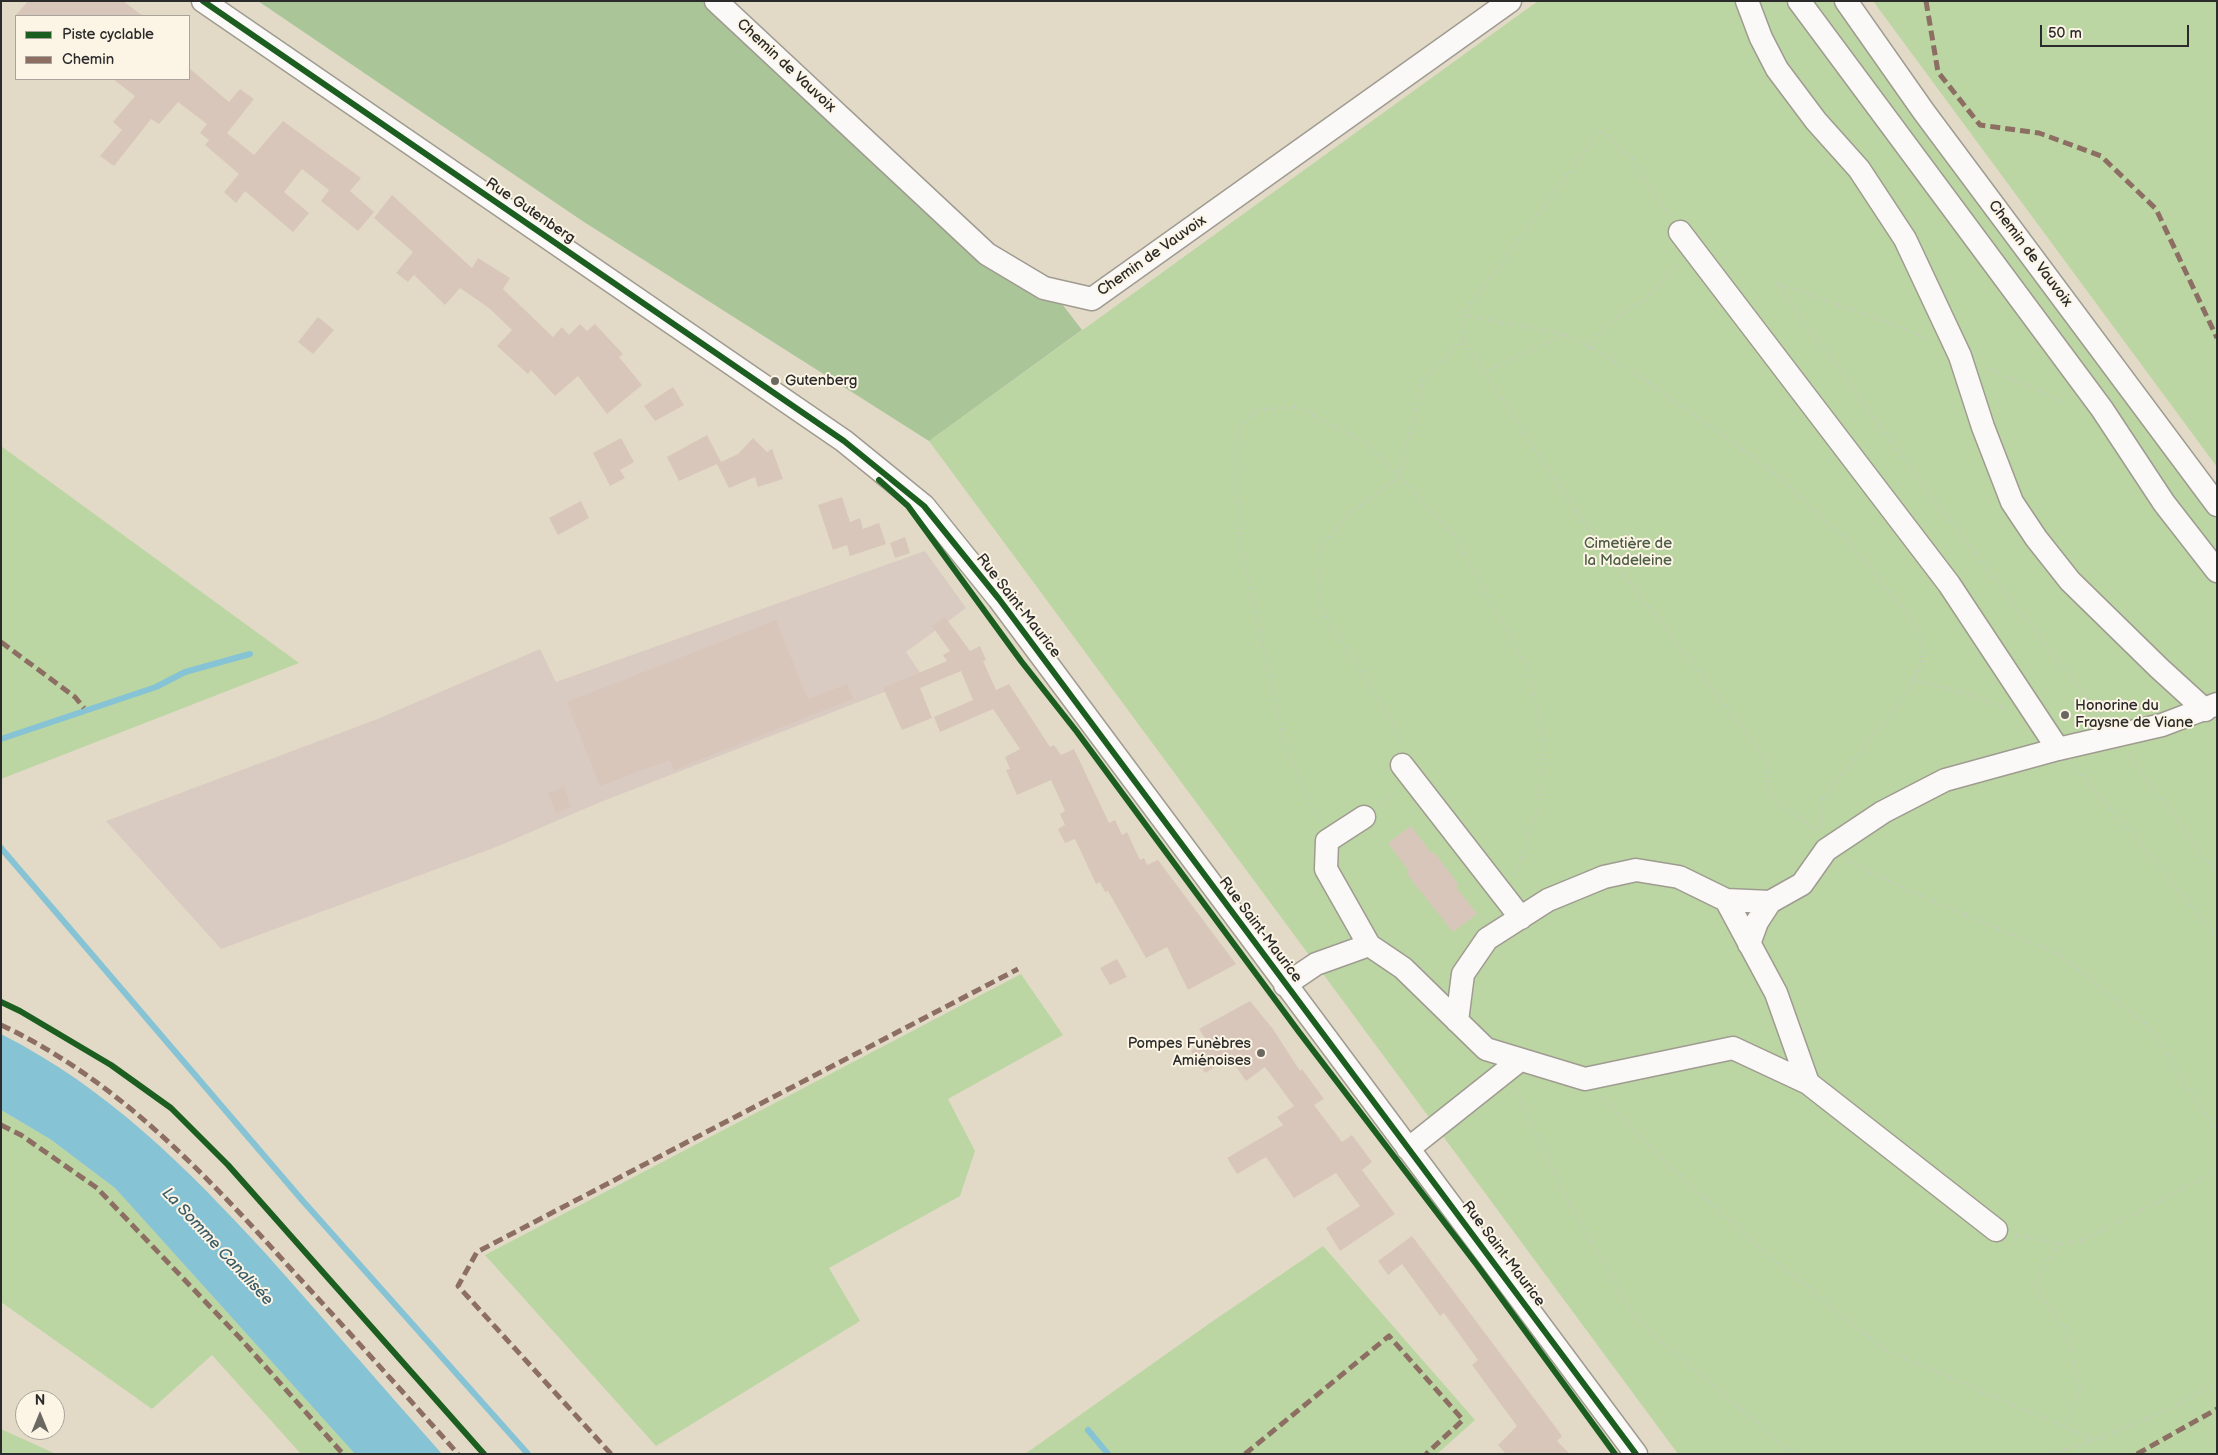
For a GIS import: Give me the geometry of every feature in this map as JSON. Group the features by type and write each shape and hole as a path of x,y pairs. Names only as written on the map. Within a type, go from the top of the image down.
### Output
{"street":[{"name":"Rue Gutenberg","path":"203,1 844,441"},
{"name":"Chemin de Vauvoix","path":"716,1 988,254 1044,288 1092,299 1510,1"},
{"path":"1747,1 1761,38 1777,69 1816,121 1859,169 1905,239 1960,356 1998,468 2012,502 2026,524 2070,581 2159,668 2211,707"},
{"path":"1799,1 2102,409 2164,503 2217,571"},
{"name":"Chemin de Vauvoix","path":"1846,1 1924,112 2217,505"},
{"path":"1680,232 1949,584 2058,749"},
{"name":"Rue Saint-Maurice","path":"844,441 924,506 999,599 1636,1454"},
{"path":"1749,944 1757,922 1770,902 1802,884 1826,850 1883,812 1945,780 2058,749 2162,726 2211,707"},
{"path":"1402,765 1521,918"},
{"path":"1364,817 1327,841 1326,869 1368,945 1403,968 1486,1049 1512,1066 1585,1079 1733,1048 1808,1083 1996,1230"},
{"path":"1457,1021 1463,974 1487,939 1548,900 1604,877 1636,870 1679,877 1726,900 1770,902"},
{"path":"1726,900 1776,993 1808,1083"},
{"path":"1285,985 1316,964 1368,945"},
{"path":"1408,1148 1512,1066"}],"path":[{"path":"1463,315 1564,334 1639,376 1770,469 1852,546 1905,612 1920,636 1922,661 1914,680 1823,799 1821,834 1780,805 1767,789 1766,759 1581,520 1463,340 1463,315 1601,130 1632,159 1680,232 1682,259 1648,297 1606,324 1591,348"},
{"path":"1776,283 1933,498 2116,737 2217,875"},
{"path":"1485,372 1564,334"},
{"path":"1364,817 1394,794 1406,753 1385,708 1319,606 1321,546 1352,511 1399,476 1423,380 1463,340"},
{"path":"1327,841 1286,749 1241,548 1236,488 1237,432 1255,410 1297,407 1366,443 1454,535 1528,669 1543,739 1538,803 1518,868 1501,893"},
{"path":"1914,680 1966,693 2009,710"},
{"path":"2058,749 2126,826 2217,937"},
{"path":"1826,850 1914,893 2060,955 2149,1026 2216,1127 2217,1132"},
{"path":"1512,1066 1511,1082 1566,1197 1636,1319 1792,1454"},
{"path":"1585,1079 1675,1171 1778,1263 1884,1350 2094,1440"},
{"path":"1996,1230 2059,1244 2080,1241 2217,1170"},
{"path":"2059,1244 2044,1265 2034,1287 2067,1332 2080,1390 2065,1427"},
{"path":"2050,1454 2094,1440 2167,1410 2217,1383"}],"shaded area":[{"path":"925,551 966,608 906,652 923,677 598,803 496,847 221,949 106,821 375,720 540,649 556,682"}],"green space":[{"path":"258,1 703,1 974,251 1059,300 1082,330 929,441 584,222"},
{"name":"Cimetière de la Madeleine","path":"1538,1 1838,1 2217,517 2217,1454 1678,1454 929,441"},
{"path":"1873,1 2217,1 2217,467"},
{"path":"1,446 299,663 1,779"},
{"path":"1021,974 1063,1035 948,1099 975,1151 960,1196 829,1268 860,1321 656,1446 485,1255"},
{"path":"1,1110 50,1139 115,1188 355,1454 301,1454 212,1355 152,1409 1,1302"},
{"path":"1323,1246 1475,1420 1437,1454 1025,1454 1210,1323"},
{"path":"1,1429 15,1435 15,1440 25,1440 56,1454 1,1454"}],"water":[{"name":"La Somme Canalisée","path":"1,1034 77,1079 144,1132 176,1161 267,1255 442,1454 355,1454 115,1188 50,1139 1,1110"}],"building":[{"path":"28,1 123,1 142,15 16,15"},
{"path":"190,69 229,102 240,89 254,99 227,133 254,155 283,121 361,178 350,191 374,212 358,231 321,201 329,190 302,169 284,192 309,213 293,232 245,191 236,203 224,192 239,174 205,145 209,140 200,133 207,124 178,102 159,124 151,119 114,166 100,156 122,130 113,122 135,96 114,80 190,80"},
{"path":"392,195 472,268 478,258 510,278 503,289 553,337 562,327 569,335 580,324 587,331 595,324 623,354 619,357 642,385 607,414 578,376 555,396 531,370 528,374 497,346 512,330 489,308 460,288 445,305 414,275 408,282 396,273 413,252 374,218"},
{"path":"318,317 334,330 313,354 298,342"},
{"path":"673,387 684,405 655,421 644,406"},
{"path":"707,435 721,462 738,454 753,438 767,452 772,449 783,479 758,487 755,477 729,488 717,464 679,481 667,457"},
{"path":"621,438 634,462 620,470 625,478 610,486 593,453"},
{"path":"842,497 850,522 860,518 863,529 879,523 886,544 850,556 847,545 833,550 818,505"},
{"path":"581,501 589,518 558,535 549,518"},
{"path":"905,537 910,553 895,558 890,543"},
{"path":"945,617 970,651 980,646 986,660 983,661 996,690 1009,684 1050,747 1054,745 1061,755 1074,749 1109,823 1115,820 1122,835 1127,832 1140,860 1144,858 1147,865 1158,860 1236,964 1188,990 1167,947 1146,958 1108,891 1105,892 1100,882 1096,884 1075,839 1065,843 1058,829 1065,825 1060,814 1065,811 1051,780 1017,795 1006,770 1010,769 1005,757 1020,749 993,709 940,732 934,717 973,700 961,671 920,688 932,718 902,730 883,688 947,661 943,655 950,651 932,626"},
{"path":"776,620 808,699 847,684 853,699 674,770 670,760 600,786 567,702"},
{"path":"564,787 571,807 556,813 548,793"},
{"path":"1411,826 1459,885 1456,887 1477,914 1453,932 1406,873 1409,871 1388,843"},
{"path":"1117,959 1127,977 1110,985 1100,968"},
{"path":"1250,1001 1273,1029 1300,1071 1302,1069 1324,1099 1314,1105 1342,1142 1352,1135 1372,1162 1362,1170 1395,1214 1340,1251 1326,1228 1360,1206 1336,1173 1294,1198 1266,1157 1237,1174 1227,1158 1283,1125 1277,1117 1294,1106 1265,1067 1246,1081 1230,1058 1205,1073 1202,1068 1200,1069 1191,1051 1207,1041 1199,1029"},
{"path":"1412,1236 1562,1436 1557,1441 1570,1454 1506,1454 1498,1445 1517,1426 1472,1365 1478,1360 1444,1313 1440,1316 1402,1264 1388,1275 1378,1261"}],"waterway":[{"path":"1,739 156,687 185,672 250,654"},
{"path":"1,848 302,1200 528,1454"},
{"path":"1088,1430 1108,1454"}],"marked path":[{"path":"1926,1 1938,72 1980,125 2039,133 2101,156 2156,209 2217,338"},
{"path":"1,642 75,697 84,708"},
{"path":"611,1454 458,1286 477,1252 1018,969"},
{"path":"1,1025 44,1047 84,1073 158,1132 193,1165 259,1234 458,1454"},
{"path":"1,1125 21,1135 97,1188 240,1338 343,1454"},
{"path":"1245,1454 1389,1336 1463,1420 1426,1454"},
{"path":"2137,1454 2217,1409"}],"cycle path":[{"path":"203,1 844,441 924,506 999,599 1636,1454"},
{"path":"879,480 908,506 1021,661 1077,732 1299,1032 1477,1265 1615,1454"},
{"path":"1,1002 20,1011 111,1065 171,1108 228,1165 484,1454"}],"place":[{"name":"Gutenberg","path":"775,381"},
{"name":"Honorine du Fraysne de Viane","path":"2065,715"},
{"name":"Pompes Funèbres Amiénoises","path":"1261,1053"}]}
